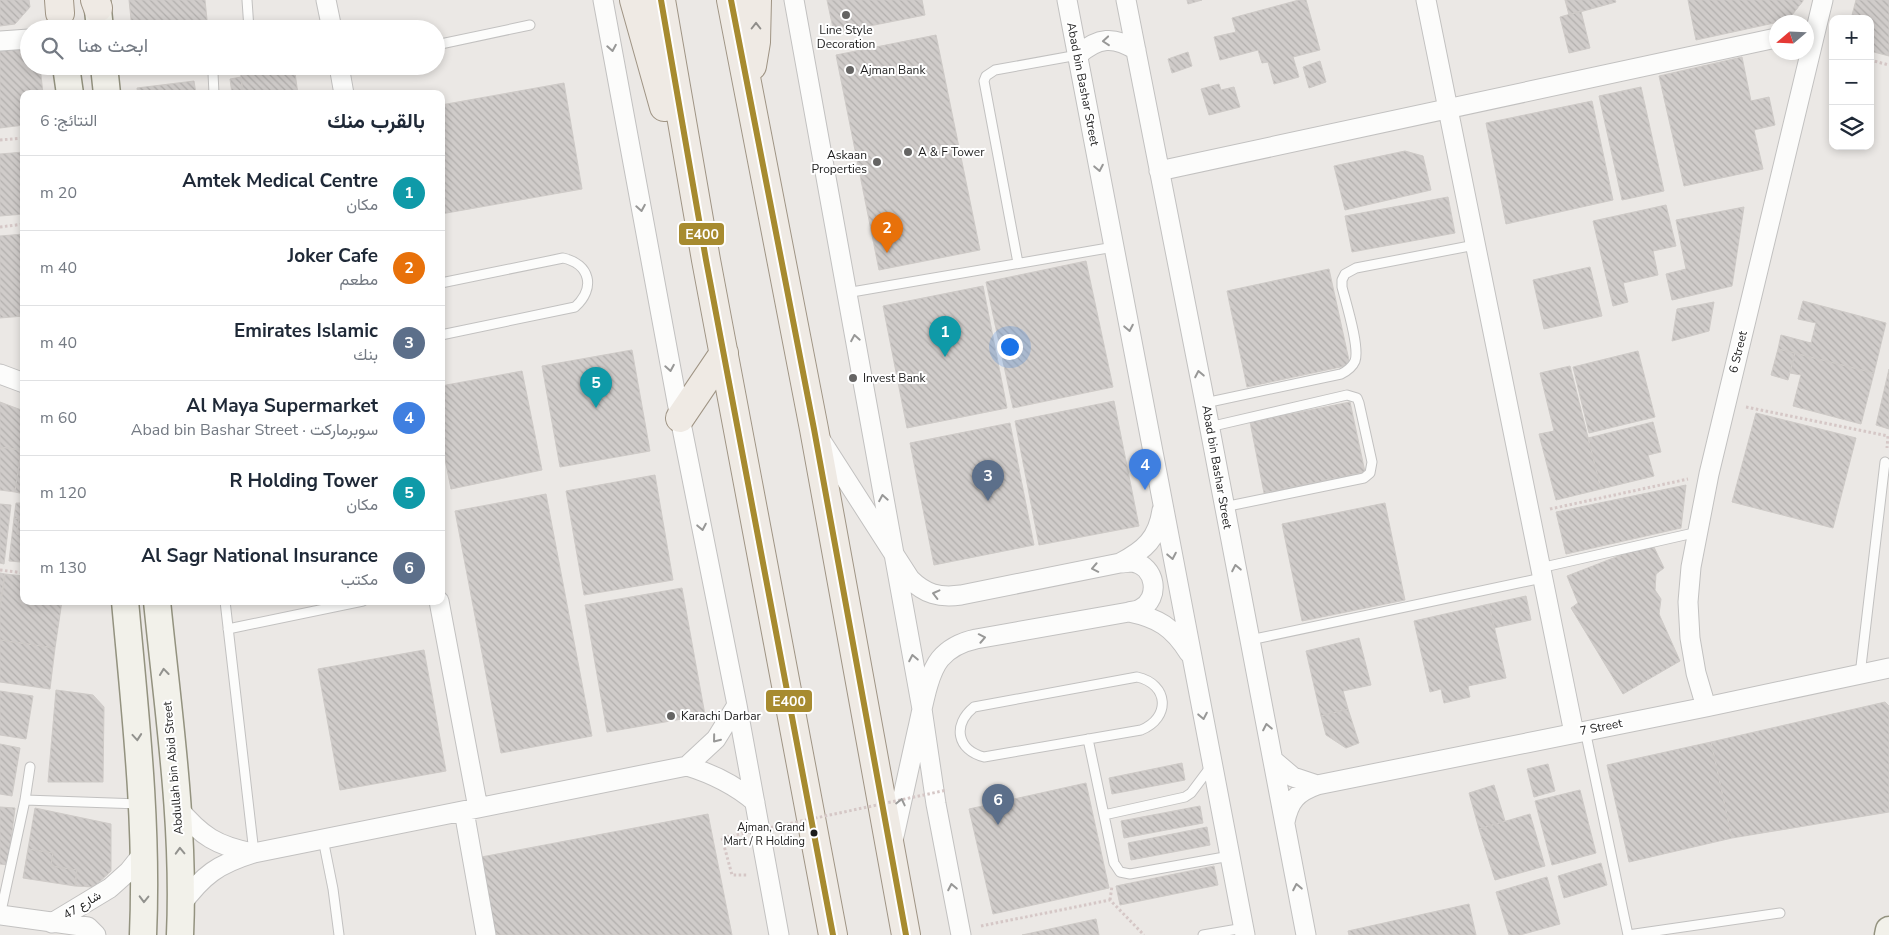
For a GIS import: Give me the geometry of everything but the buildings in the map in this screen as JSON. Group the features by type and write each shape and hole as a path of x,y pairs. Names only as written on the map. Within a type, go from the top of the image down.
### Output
{"main road":[{"path":"634,0 706,260"},
{"path":"661,0 706,260 833,935"},
{"path":"731,0 814,429 906,935"},
{"path":"748,87 756,42 757,0"},
{"path":"67,75 69,90"},
{"path":"105,75 107,90"},
{"path":"680,418 724,353"},
{"path":"125,605 145,850 143,935"},
{"name":"Abdullah bin Abid Street","path":"157,605 178,808 180,935"},
{"path":"1888,935 1889,930"}],"street":[{"path":"326,0 330,20"},
{"path":"603,0 680,418 737,705 779,935"},
{"path":"794,0 922,710 936,804 961,933"},
{"name":"Abad bin Bashar Street","path":"1067,0 1244,931"},
{"name":"Abad bin Bashar Street","path":"1126,0 1274,760 1306,935"},
{"path":"1426,0 1541,573 1579,732"},
{"name":"6 Street","path":"1814,25 1823,0"},
{"path":"1159,171 1769,39"},
{"path":"0,41 20,40"},
{"path":"1078,55 1088,46 1099,41 1112,40 1125,43 1136,50"},
{"name":"6 Street","path":"1706,707 1696,673 1690,638 1688,602 1691,567 1709,474 1805,60"},
{"path":"341,75 343,90"},
{"path":"0,370 20,368"},
{"path":"0,374 20,382"},
{"path":"814,429 910,579 920,588 933,595 947,597 1120,563 1133,562 1144,567 1152,577 1154,589 1150,601 1141,609 962,642 949,650 939,660 932,674 922,710 891,850"},
{"path":"1120,563 1137,555 1151,541 1160,525 1162,506"},
{"path":"440,605 471,810 486,935"},
{"path":"1129,612 1149,616 1166,626 1181,639 1192,657"},
{"name":"7 Street","path":"1284,823 1287,810 1294,798 1304,789 1317,785 1888,670"},
{"path":"687,766 716,739 737,705"},
{"name":"7 Street","path":"1274,760 1293,777 1317,785"},
{"path":"181,906 195,887 212,871 232,860 254,853 687,766 724,779 740,789 755,802"},
{"path":"178,808 193,826 211,840 232,849 254,853"},
{"name":"شارع 47","path":"52,923 110,888 129,871 145,850"},
{"path":"0,916 52,923"},
{"name":"شارع 47","path":"52,923 88,927 96,935"}],"lane":[{"path":"247,0 248,20"},
{"path":"445,43 530,25"},
{"path":"1018,263 984,81 986,76 995,70 1078,55"},
{"path":"212,75 214,90"},
{"path":"1205,403 1341,374 1347,371 1352,366 1356,352 1342,287 1342,280 1345,274 1356,268 1475,245"},
{"path":"846,293 1114,247"},
{"path":"445,282 563,258 572,260 580,265 586,273 588,282 587,292 575,307 445,334"},
{"path":"1209,427 1347,394 1352,395 1359,403 1372,462 1370,473 1364,478 1224,508"},
{"path":"1860,675 1885,462"},
{"path":"1250,640 1541,573 1698,532"},
{"path":"225,605 254,853"},
{"path":"228,629 344,605"},
{"path":"1137,677 1147,679 1155,685 1160,693 1161,711 1157,720 1150,726 1141,730 1088,739 984,757 974,754 967,748 962,740 960,731 966,713 974,707 983,704 1137,677"},
{"path":"1579,732 1628,935 1780,913"},
{"path":"1088,739 1116,868 1124,874 1230,856"},
{"path":"1104,815 1185,797 1191,793 1212,765"},
{"path":"0,916 26,800 30,767"},
{"path":"26,800 142,804"},
{"path":"323,839 333,889 339,935"},
{"path":"1203,935 1244,931"}],"path":[{"path":"1874,61 1889,65"},
{"path":"0,140 20,138"},
{"path":"0,226 20,224"},
{"path":"1726,402 1888,436 1885,462"},
{"path":"1529,513 1709,474"},
{"path":"0,570 20,572"},
{"path":"728,865 722,838 947,790"},
{"path":"961,933 1110,900 1144,935"}],"transit line":[{"name":"E400","path":"661,0 706,260 833,935"},
{"name":"E400","path":"731,0 814,429 906,935"}],"place":[{"name":"Line Style Decoration","path":"846,15"},
{"name":"Ajman Bank","path":"850,70"},
{"name":"A & F Tower","path":"908,152"},
{"name":"Askaan Properties","path":"877,162"},
{"name":"Joker Cafe","path":"887,253"},
{"name":"Amtek Medical Centre","path":"945,357"},
{"name":"Invest Bank","path":"853,378"},
{"name":"R Holding Tower","path":"596,408"},
{"name":"Al Maya Supermarket","path":"1145,490"},
{"name":"Emirates Islamic","path":"988,501"},
{"name":"Karachi Darbar","path":"671,716"},
{"name":"Al Sagr National Insurance","path":"998,825"},
{"name":"Ajman, Grand Mart / R Holding","path":"814,833"}]}
